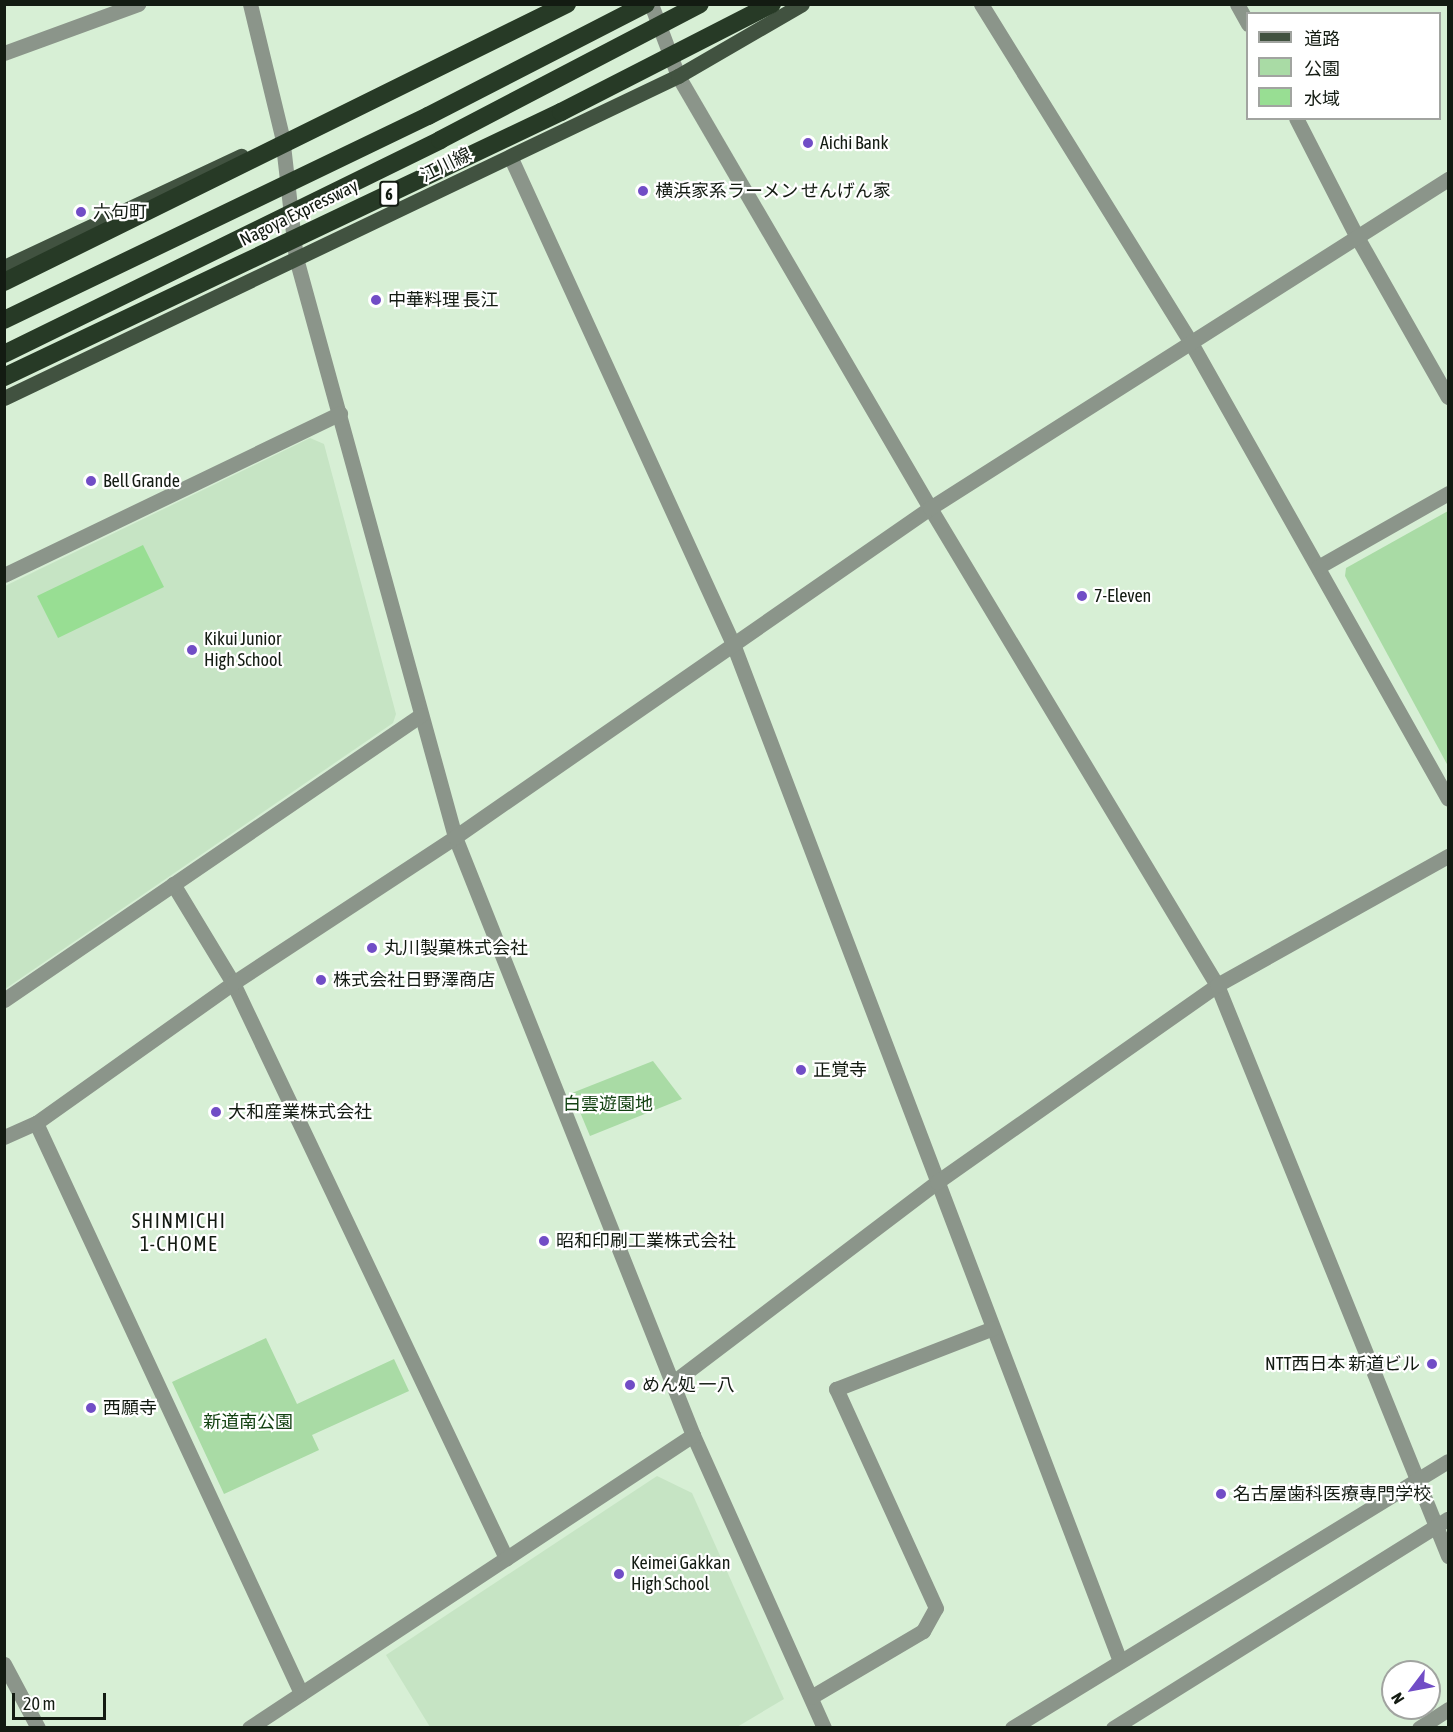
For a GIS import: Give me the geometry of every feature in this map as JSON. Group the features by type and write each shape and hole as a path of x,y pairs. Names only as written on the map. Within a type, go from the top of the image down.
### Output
{"highway":[{"path":"4,282 567,4"},
{"path":"4,320 408,126 648,4"},
{"path":"4,354 450,135 700,4"},
{"name":"Nagoya Expressway","path":"4,377 561,112 772,4"}],"main road":[{"path":"4,267 282,136 546,4"},
{"name":"江川線","path":"4,398 678,76 802,4"}],"street":[{"path":"4,53 138,4"},
{"path":"250,4 282,136 296,258 455,837 693,1435 824,1728"},
{"path":"648,4 678,76 930,508 1217,985 1416,1480 1442,1523 1449,1556"},
{"path":"981,4 1191,343 1449,799"},
{"path":"1237,4 1246,20"},
{"path":"1297,120 1357,237 1449,397"},
{"path":"510,156 733,644 1120,1661"},
{"path":"4,1137 36,1123 233,983 455,837 930,508 1449,179"},
{"path":"4,575 340,413"},
{"path":"1317,567 1449,493"},
{"path":"4,1000 421,715"},
{"path":"672,1383 937,1182 1217,985 1449,856"},
{"path":"173,885 233,983 506,1558"},
{"path":"36,1123 301,1693"},
{"path":"811,1697 923,1631 936,1608 836,1389 993,1328"},
{"path":"249,1728 693,1435"},
{"path":"1012,1728 1449,1461"},
{"path":"1113,1728 1442,1523"},
{"path":"4,1664 38,1728"},
{"path":"1419,1728 1449,1709"}],"shaded area":[{"name":"Kikui Junior High School","path":"310,438 324,444 396,714 393,723 5,989 5,586"},
{"name":"Keimei Gakkan High School","path":"657,1476 692,1493 784,1699 737,1727 430,1727 386,1655"}],"green space":[{"path":"1448,511 1448,766 1345,576 1346,568"},
{"name":"白雲遊園地","path":"653,1061 682,1099 590,1136 572,1093"},
{"name":"新道南公園","path":"266,1338 297,1404 394,1359 409,1391 312,1435 319,1450 224,1494 172,1382"}],"water":[{"path":"143,545 164,587 58,638 37,596"}],"place":[{"name":"Aichi Bank","path":"808,143"},
{"name":"横浜家系ラーメン せんげん家","path":"643,191"},
{"name":"六句町","path":"81,212"},
{"name":"中華料理 長江","path":"376,300"},
{"name":"Bell Grande","path":"91,481"},
{"name":"7-Eleven","path":"1082,596"},
{"name":"Kikui Junior High School","path":"192,650"},
{"name":"丸川製菓株式会社","path":"372,948"},
{"name":"株式会社日野澤商店","path":"321,980"},
{"name":"正覚寺","path":"801,1070"},
{"name":"大和産業株式会社","path":"216,1112"},
{"name":"昭和印刷工業株式会社","path":"544,1241"},
{"name":"NTT西日本 新道ビル","path":"1432,1364"},
{"name":"めん処 一八","path":"630,1385"},
{"name":"西願寺","path":"91,1408"},
{"name":"名古屋歯科医療専門学校","path":"1221,1494"},
{"name":"Keimei Gakkan High School","path":"619,1574"}],"district":[{"name":"SHINMICHI 1-CHOME","path":"179,1232"}]}
